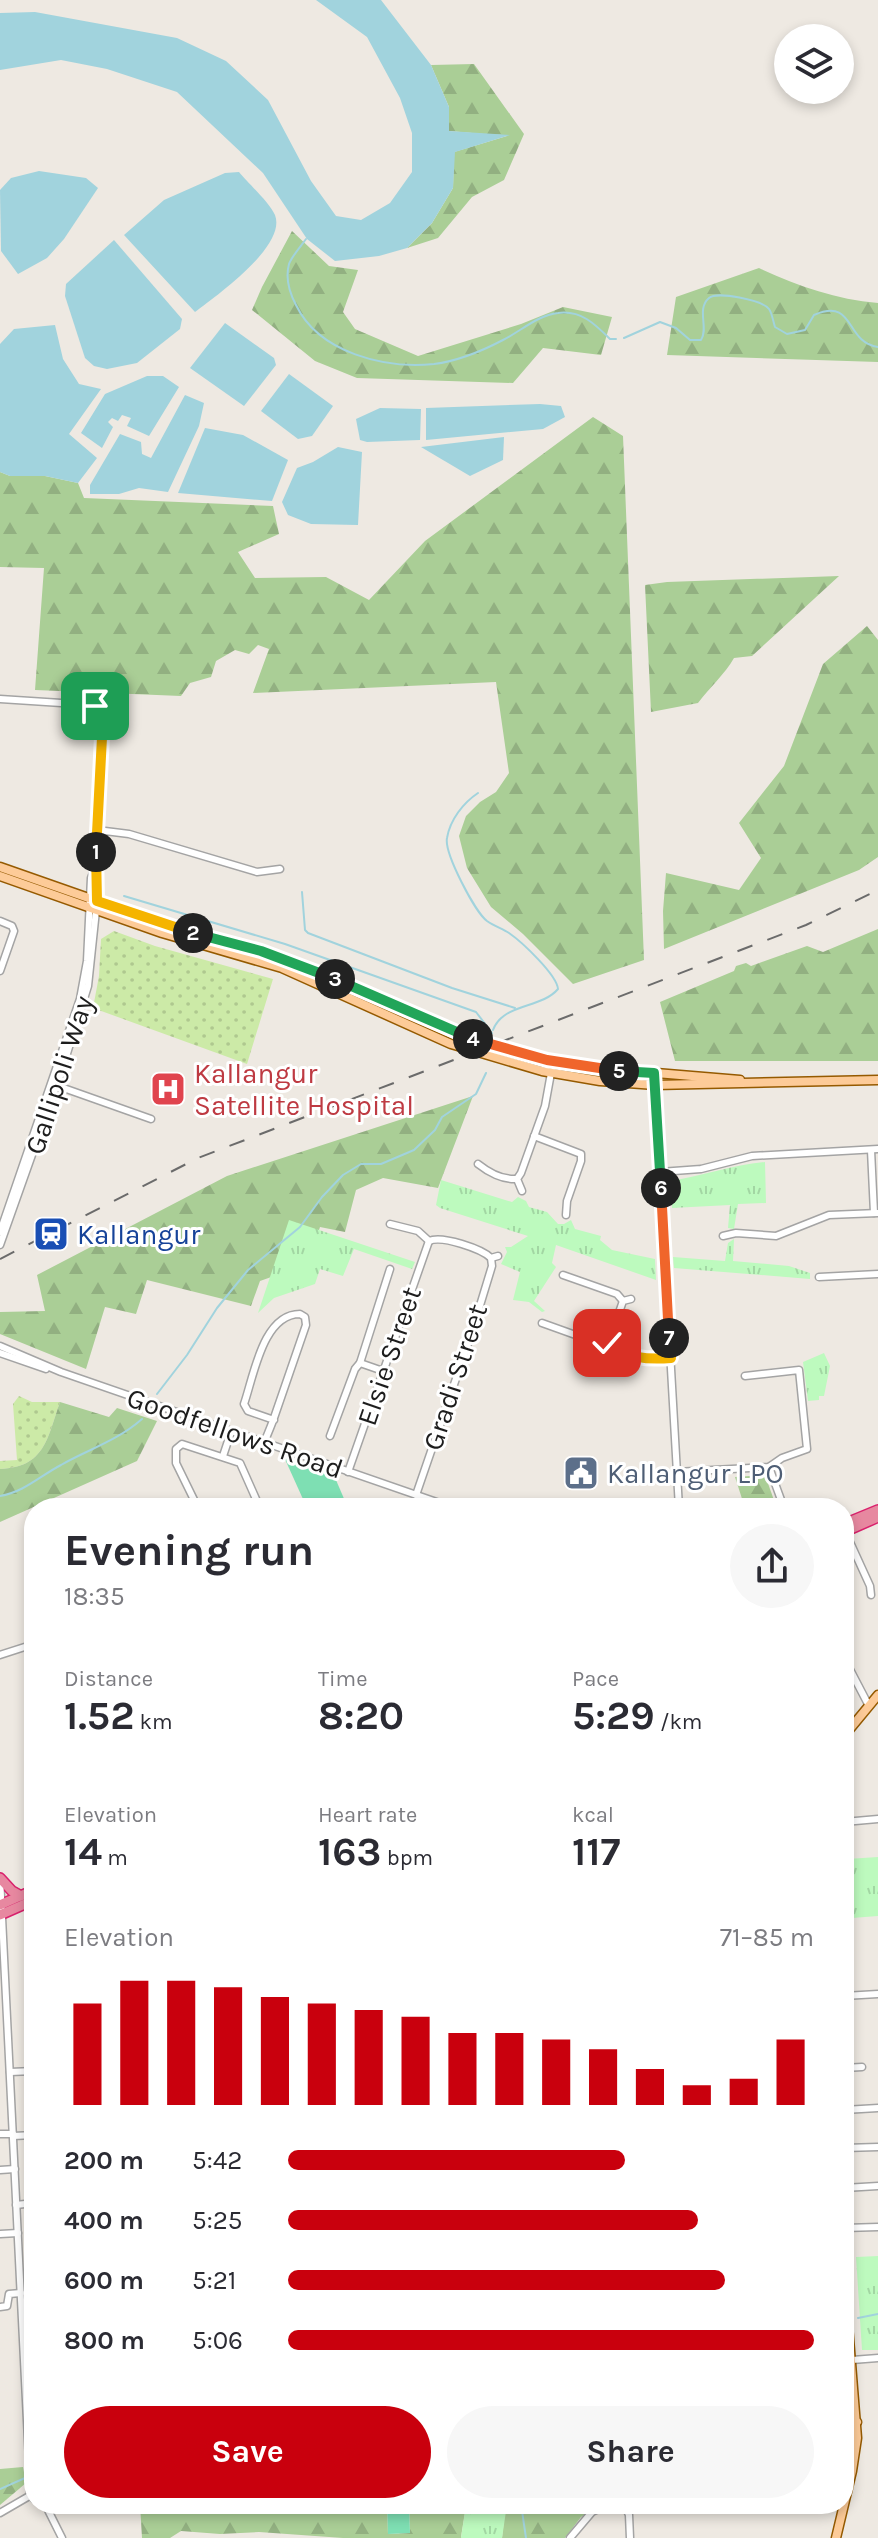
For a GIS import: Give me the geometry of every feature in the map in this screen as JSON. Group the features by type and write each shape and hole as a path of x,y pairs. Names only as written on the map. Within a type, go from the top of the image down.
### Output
{"highway":[{"path":"854,1523 878,1510"},
{"path":"854,1525 878,1517"},
{"path":"0,1877 21,1896"},
{"path":"1,1910 24,1895"},
{"path":"1,1910 24,1903"}],"main road":[{"path":"0,867 162,933 282,968 451,1044 494,1059 551,1073 655,1085 878,1080"},
{"path":"0,876 280,957 432,1023 494,1046 584,1067 749,1081"},
{"path":"854,1724 878,1695"},
{"path":"854,2385 857,2422 854,2458"},
{"path":"836,2538 842,2514"}],"street":[{"name":"Gallipoli Way","path":"0,699 90,704 100,710 103,726 93,904 84,980 54,1085 0,1245"},
{"path":"97,830 129,834 257,872 280,869"},
{"path":"0,921 12,926 14,931 0,971"},
{"path":"517,1179 545,1106 551,1073"},
{"path":"654,1073 678,1498"},
{"name":"Gallipoli Way","path":"0,1232 54,1085"},
{"path":"54,1085 151,1119"},
{"path":"534,1136 581,1154 566,1215"},
{"path":"660,1172 698,1170 752,1156 875,1149 876,1213 829,1215 779,1235 736,1233 723,1236"},
{"path":"478,1164 490,1172 517,1179"},
{"path":"517,1179 522,1191"},
{"path":"390,1224 418,1231 429,1241"},
{"name":"Gradi Street","path":"416,1495 471,1335 494,1257 442,1239 429,1241"},
{"name":"Elsie Street","path":"348,1472 429,1241"},
{"path":"330,1436 360,1363 390,1269"},
{"path":"819,1277 878,1274"},
{"path":"563,1275 617,1294 623,1301"},
{"path":"623,1301 631,1299"},
{"path":"608,1344 623,1301"},
{"path":"264,1443 274,1420 306,1325 305,1317 300,1314 284,1316 273,1325 244,1404 248,1411 274,1420"},
{"path":"542,1323 643,1359 671,1358"},
{"name":"Goodfellows Road","path":"0,1346 61,1372"},
{"name":"Goodfellows Road","path":"0,1353 425,1498"},
{"path":"360,1363 383,1371"},
{"path":"676,1472 769,1467 782,1458 804,1451 808,1445 799,1370 745,1376"},
{"path":"223,1456 231,1432"},
{"path":"193,1498 176,1463 176,1449 185,1444 241,1465 256,1498"},
{"path":"769,1467 780,1498"},
{"path":"854,1551 871,1595"},
{"path":"0,1655 24,1649"},
{"path":"854,1677 869,1706"},
{"path":"854,1821 878,1819"},
{"path":"0,1877 3,2001 10,2072 24,2358"},
{"path":"854,1995 878,1994"},
{"path":"854,2067 862,2067"},
{"path":"10,2072 24,2071"},
{"path":"854,2109 878,2108"},
{"path":"0,2134 24,2135"},
{"path":"854,2148 878,2147"},
{"path":"0,2170 15,2169"},
{"path":"854,2187 878,2186"},
{"path":"16,2205 24,2204"},
{"path":"854,2228 878,2227"},
{"path":"0,2234 18,2233"},
{"path":"21,2293 7,2295 3,2306 21,2305"},
{"path":"854,2360 878,2358"},
{"path":"0,2513 24,2501"},
{"path":"50,2514 62,2538"},
{"path":"570,2538 590,2514"},
{"path":"628,2514 630,2538"}],"green space":[{"path":"474,64 524,134 504,180 472,197 438,238 407,248 432,223 453,188 454,152 507,136 449,131 449,107 431,65"},
{"path":"292,231 329,266 358,270 343,312 355,329 418,356 521,324 563,307 612,317 601,355 543,348 513,383 357,378 315,361 252,310"},
{"path":"759,268 817,291 878,303 878,362 667,355 676,297"},
{"path":"593,417 623,436 644,960 573,984 491,907 467,868 459,836 466,816 496,792 509,773 496,682 253,693 269,649 258,645 249,654 235,650 216,661 211,677 190,683 181,696 35,690 44,568 0,567 0,472 10,476 45,476 78,483 84,498 273,506 279,534 238,552 255,578 326,577 369,600 425,541"},
{"path":"839,576 752,656 734,658 698,703 651,712 645,585"},
{"path":"867,626 878,640 878,857 859,870 664,949 666,873 739,890 761,858 739,823 784,766 823,664"},
{"path":"878,929 878,1061 675,1061 660,1002 734,971 736,966 746,963 751,966 807,946 823,952"},
{"path":"114,931 155,946 273,979 247,1064 93,1008 101,939"},
{"path":"473,1096 438,1188 383,1178 356,1190 345,1232 320,1227 308,1264 260,1281 251,1306 147,1280 136,1314 105,1307 86,1369 0,1334 0,1312 45,1311 37,1275 227,1176"},
{"path":"765,1162 766,1203 738,1204 734,1229 728,1228 730,1205 672,1208 671,1181"},
{"path":"441,1180 512,1202 518,1197 526,1201 529,1207 547,1212 558,1224 571,1220 575,1229 601,1236 600,1240 612,1250 655,1259 656,1280 556,1245 552,1263 556,1267 534,1301 545,1311 529,1302 513,1300 520,1272 501,1264 507,1252 505,1247 511,1247 528,1236 440,1208 436,1205"},
{"path":"289,1220 415,1262 412,1269 354,1249 343,1276 320,1269 315,1284 274,1298 258,1313"},
{"path":"734,1239 733,1261 789,1266 810,1273 810,1279 674,1268 673,1257 725,1261 728,1243"},
{"path":"824,1353 830,1366 824,1396 808,1401 803,1362"},
{"path":"19,1396 32,1402 60,1402 47,1439 35,1457 27,1463 0,1469 0,1461 17,1460 13,1404"},
{"path":"60,1402 109,1417 117,1408 157,1421 137,1461 54,1498 24,1498 24,1511 0,1522 0,1469 27,1463 42,1449"},
{"path":"284,1457 333,1473 344,1498 302,1498"},
{"path":"765,1475 773,1498 742,1498 735,1477"},
{"path":"878,1857 878,1916 854,1918 854,1859"},
{"path":"878,2256 878,2350 862,2350 856,2257"},
{"path":"23,2467 24,2485 0,2505 0,2469"},
{"path":"141,2514 387,2514 388,2534 410,2533 409,2514 465,2514 461,2537 464,2538 343,2538 181,2531 170,2538 142,2538"},
{"path":"387,2514 409,2514 410,2533 388,2534"},
{"path":"465,2514 506,2514 502,2538 461,2538"},
{"path":"505,2514 586,2514 565,2538 502,2538"}],"water":[{"path":"316,0 381,0 431,65 449,107 449,131 510,135 455,152 453,188 432,223 407,248 379,256 335,261 307,239 263,173 177,92 107,69 61,60 0,70 0,13 35,12 177,38 226,61 268,100 311,181 336,216 361,220 390,203 412,172 412,133 400,98 367,37"},
{"path":"39,171 86,178 98,188 64,239 47,258 18,274 1,251 0,190 11,178"},
{"path":"239,172 272,210 276,227 271,241 247,269 195,312 124,235 164,200 225,173"},
{"path":"114,240 182,319 180,329 137,363 107,369 94,366 85,358 65,296 66,284"},
{"path":"225,323 274,358 276,365 244,406 190,368"},
{"path":"55,325 63,359 79,384 101,389 69,434 97,458 78,483 45,476 10,476 0,472 0,344 14,329"},
{"path":"289,374 333,406 312,436 298,439 261,411"},
{"path":"147,376 163,376 179,387 149,436 127,426 131,418 122,415 118,421 112,418 108,422 113,427 102,448 81,433 105,394"},
{"path":"185,395 204,403 199,426 168,492 139,488 119,494 90,494 90,485 120,434 141,442 142,454 151,458"},
{"path":"561,406 565,417 543,429 426,440 426,408"},
{"path":"380,408 421,409 420,440 360,440 356,419"},
{"path":"205,428 243,435 288,460 272,501 178,493"},
{"path":"504,437 503,460 470,476 421,447"},
{"path":"338,447 362,452 358,525 311,524 288,515 282,502 297,468"}],"waterway":[{"path":"306,239 289,264 291,295 307,322 320,335 355,354 395,364 443,363 478,352 537,320 558,313 581,316 610,339 616,339"},
{"path":"624,338 660,322 676,328 690,340 701,340 705,302 714,296 730,296 765,306 775,327 787,334 805,330 814,315 837,312 867,343 878,347"},
{"path":"478,793 458,812 451,825 447,838 450,856 468,895 482,915 530,951 552,976 558,989 542,1000 505,1015 493,1030"},
{"path":"302,892 305,930 308,933 452,988 515,1008"},
{"path":"124,896 285,944 476,1012 492,1033"},
{"path":"157,1394 217,1308 248,1270 300,1227 343,1175 361,1164 381,1164 414,1150 435,1130 442,1117 476,1094 486,1073"},
{"path":"0,1496 24,1487 123,1433 142,1419"},
{"path":"858,2318 878,2314"},
{"path":"0,2489 24,2478"},
{"path":"522,2514 526,2538"}],"railway":[{"path":"0,1259 198,1158 806,925 878,890"}],"place":[{"name":"Kallangur Satellite Hospital","path":"168,1089"},
{"name":"Kallangur","path":"51,1234"},
{"name":"Kallangur LPO","path":"581,1473"}],"route":[{"path":"95,706 103,718 95,867 97,901 280,957 432,1023 494,1046 584,1067 654,1073 671,1358 643,1359 616,1350 607,1343"}]}
